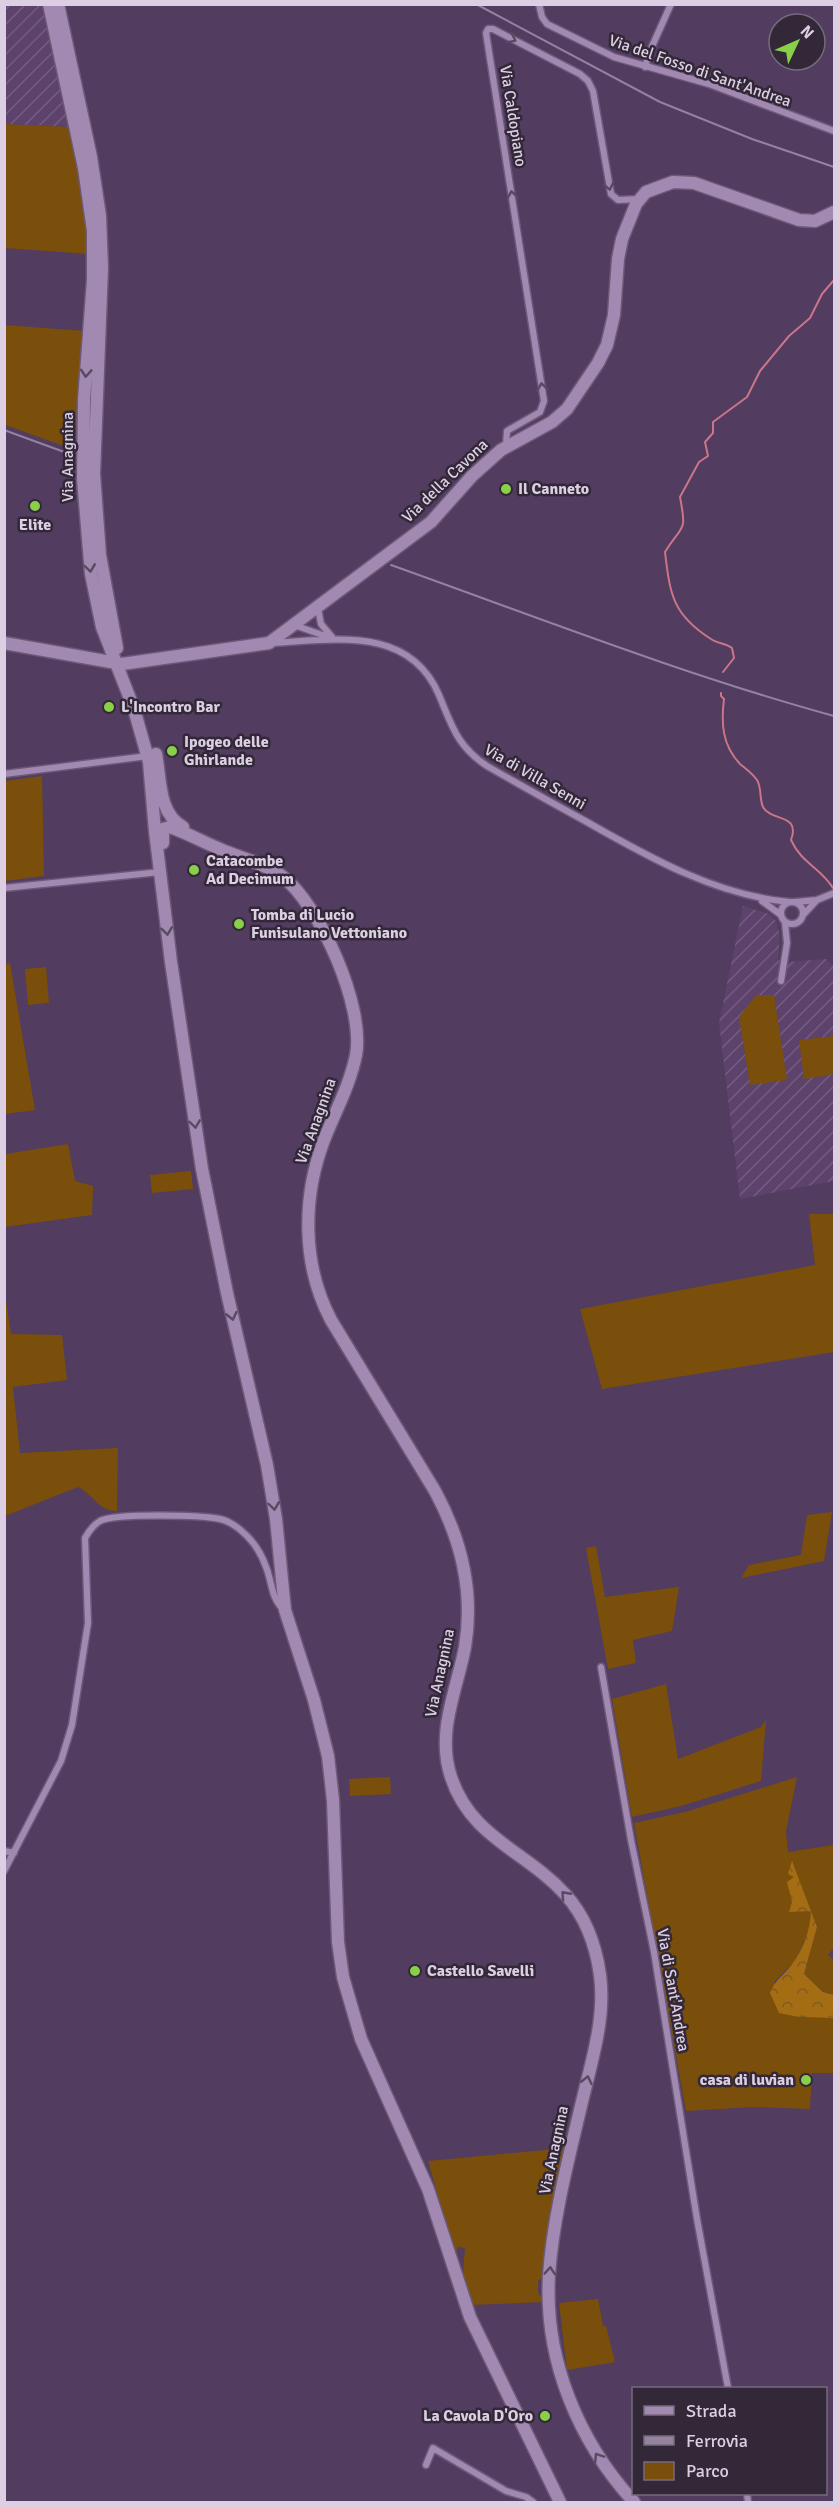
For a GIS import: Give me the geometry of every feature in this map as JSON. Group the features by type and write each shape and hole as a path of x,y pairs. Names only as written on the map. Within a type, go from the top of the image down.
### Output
{"main road":[{"name":"Via Anagnina","path":"49,4 84,168 93,231 93,291 84,400 83,479 91,522"},
{"name":"Via Anagnina","path":"58,4 91,157 101,225 102,267 91,522 95,601 134,709 148,756 164,904 201,1162 227,1293 270,1482 285,1610 317,1709 330,1764 339,1953 351,2010 370,2060 425,2182 472,2322 560,2502"},
{"path":"639,199 646,192 659,186 685,182 709,187 768,211 803,221 818,220 834,212"},
{"name":"Via della Cavona","path":"4,643 118,664 269,643 298,627 318,608 431,522 477,471 506,447 562,414 598,363 607,345 612,324 620,246 639,199"},
{"name":"Via Anagnina","path":"118,664 152,739 166,810 178,825 209,844"},
{"name":"Via Anagnina","path":"164,904 163,830 168,827 274,872 299,892 325,936 354,1009 357,1037 354,1065 322,1147 311,1185 309,1220 311,1266 316,1288 331,1320 435,1491 447,1513 458,1543 467,1587 468,1611 465,1647 446,1726 447,1764 455,1787 466,1808 489,1834 565,1894 583,1920 596,1953 601,1986 599,2021 557,2216 549,2270 549,2308 560,2369 580,2424 601,2463 634,2502"}],"street":[{"name":"Via del Fosso di Sant'Andrea","path":"539,4 542,19 550,26 614,57 709,84 834,131"},
{"path":"645,67 671,4"},
{"name":"Via Caldopiano","path":"506,447 507,431 540,412 544,401 486,33 488,29 493,29 580,74 588,81 593,90 610,194 618,200 639,199"},
{"path":"318,608 321,624 334,640"},
{"path":"298,627 334,640"},
{"path":"298,627 302,641"},
{"path":"292,642 298,627"},
{"name":"Via di Villa Senni","path":"269,643 334,640 360,640 377,643 412,659 432,682 460,742 470,753 487,766 650,857 720,888 759,898 792,902 817,900 834,893"},
{"path":"4,774 148,756"},
{"path":"4,888 160,872"},
{"name":"Via di Villa Senni","path":"759,898 781,915 785,922"},
{"name":"Via di Villa Senni","path":"788,940 795,925 801,921 804,914 817,900"},
{"path":"781,915 782,909 792,902 802,908 804,914"},
{"path":"781,981 788,940 785,922 795,925"},
{"path":"4,1871 61,1761 72,1725 88,1623 85,1538 91,1529 101,1520 117,1517 203,1516 227,1521 246,1535 257,1549 266,1566 276,1602 285,1610"},
{"name":"Via di Sant'Andrea","path":"601,1667 631,1840 654,1952 698,2230 728,2387"},
{"path":"4,1851 14,1853"},
{"path":"426,2464 433,2448 506,2491 534,2502"}],"shaded area":[{"path":"5,5 42,5 69,127 5,124"},
{"path":"743,906 769,914 776,921 780,935 778,960 786,962 826,959 834,966 834,1181 740,1199 719,1023"}],"green space":[{"path":"5,124 69,127 86,214 88,254 5,248"},
{"path":"5,325 84,331 78,451 5,425"},
{"path":"42,776 44,876 5,881 5,781"},
{"path":"10,963 35,1110 5,1114 4,964"},
{"path":"46,967 49,1003 28,1005 25,969"},
{"path":"756,995 774,995 787,1080 750,1085 739,1017"},
{"path":"834,1036 834,1074 804,1079 799,1040"},
{"path":"68,1144 75,1181 93,1186 92,1215 5,1227 5,1154"},
{"path":"191,1171 193,1189 152,1193 150,1175"},
{"path":"809,1214 834,1214 834,1352 602,1389 580,1309 815,1265"},
{"path":"4,1288 11,1334 62,1335 67,1380 13,1387 20,1453 118,1448 117,1511 101,1506 78,1487 5,1516"},
{"path":"832,1512 824,1561 741,1578 749,1565 801,1555 807,1515"},
{"path":"596,1546 605,1597 679,1587 672,1631 633,1640 636,1663 608,1669 586,1548"},
{"path":"666,1684 678,1759 761,1727 766,1720 761,1781 681,1806 632,1817 612,1699"},
{"path":"390,1777 391,1794 350,1796 349,1779"},
{"path":"797,1777 786,1831 788,1852 834,1845 834,1948 828,1955 834,1960 834,1995 824,1992 804,1974 817,1927 811,1913 809,1932 795,1961 774,1982 799,2017 834,2018 834,2073 812,2073 810,2109 753,2107 686,2111 634,1823 685,1812"},
{"path":"792,1861 811,1911 789,1912 792,1902 787,1882 794,1877 788,1874"},
{"path":"811,1911 817,1927 804,1974 823,1992 834,1995 834,2018 799,2017 779,2013 770,1993 802,1949"},
{"path":"566,2148 544,2276 538,2281 538,2292 544,2302 471,2305 461,2275 465,2248 458,2247 455,2255 428,2161"},
{"path":"598,2299 603,2326 606,2326 615,2362 567,2370 559,2303"}],"waterway":[{"path":"723,672 734,658 732,648 711,639 688,621 676,603 669,580 665,552 682,528 680,497 699,462 708,456 705,442 713,433 713,422 747,397 760,371 789,336 810,318 822,294 834,280"},
{"path":"721,693 724,699 724,733 729,749 740,764 757,780 763,807 772,815 789,822 793,831 791,840 795,848 833,888"}],"railway":[{"path":"476,4 660,102 752,139 834,167"},
{"path":"4,430 67,453"},
{"path":"391,565 666,664 834,716"}],"place":[{"name":"Il Canneto","path":"506,489"},
{"name":"Elite","path":"35,506"},
{"name":"L'Incontro Bar","path":"109,707"},
{"name":"Ipogeo delle Ghirlande","path":"172,751"},
{"name":"Catacombe Ad Decimum","path":"194,870"},
{"name":"Tomba di Lucio Funisulano Vettoniano","path":"239,924"},
{"name":"Castello Savelli","path":"415,1971"},
{"name":"casa di luvian","path":"806,2080"},
{"name":"La Cavola D'Oro","path":"545,2416"}]}
